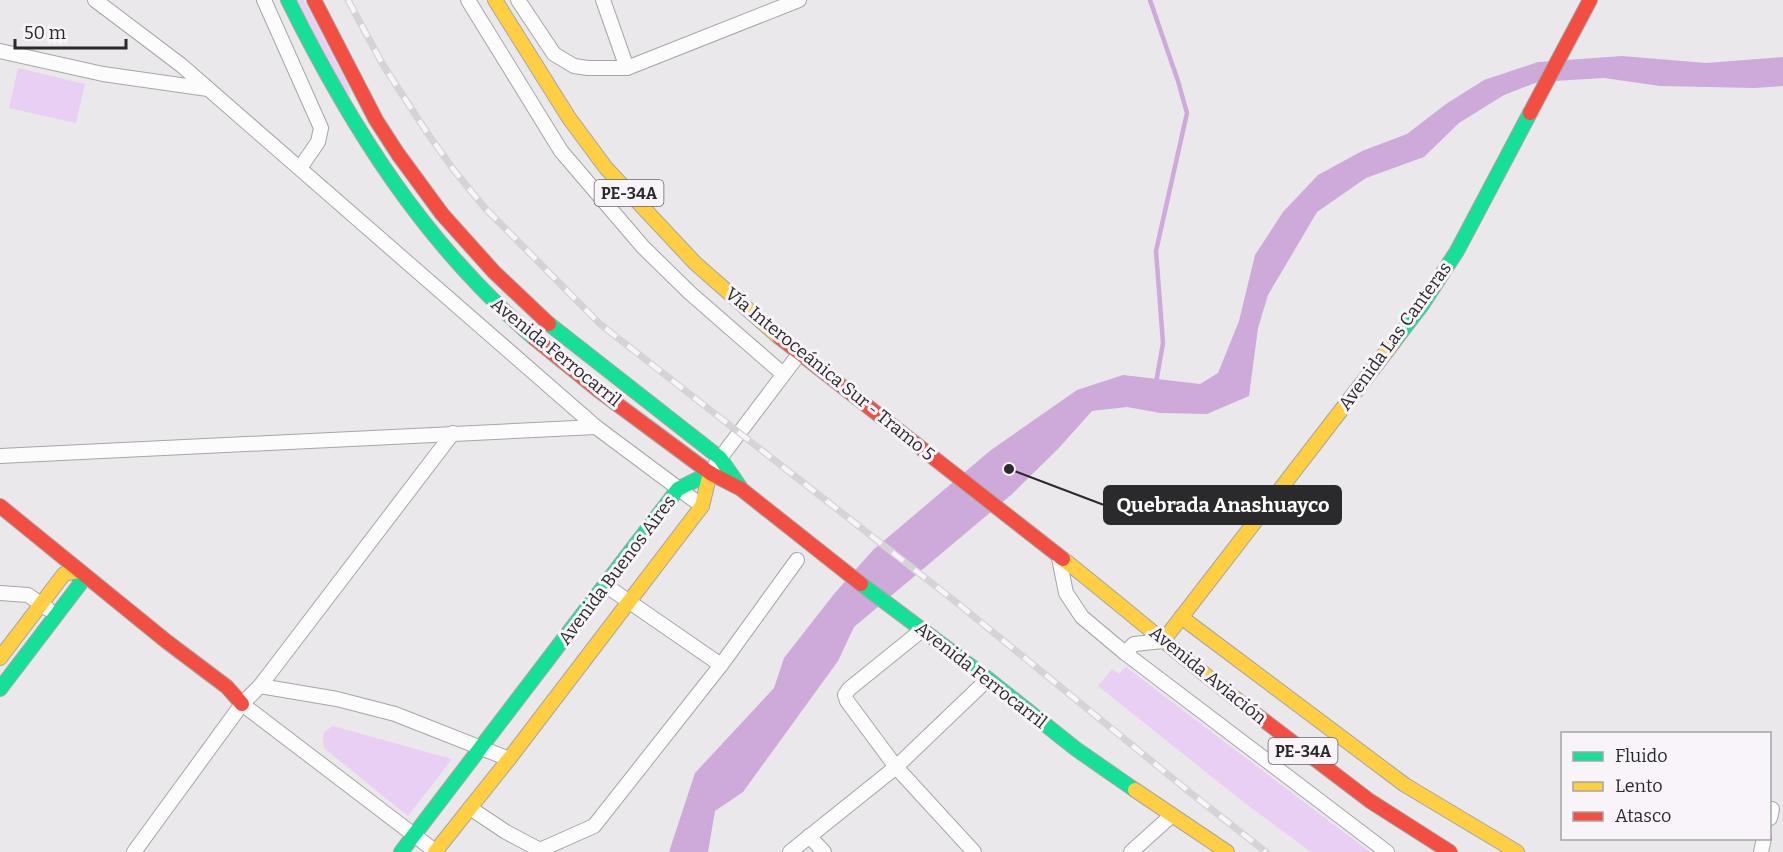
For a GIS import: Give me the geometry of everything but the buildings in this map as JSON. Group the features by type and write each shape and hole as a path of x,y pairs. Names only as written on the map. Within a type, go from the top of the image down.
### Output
{"main road":[{"name":"Avenida Ferrocarril","path":"288,0 312,50 362,139 426,228 492,300 539,343 710,473 741,489 830,561 988,679 1076,749 1171,816 1227,852"},
{"name":"Avenida Ferrocarril","path":"314,0 376,120 442,214 494,272 558,332 720,458 741,489"},
{"name":"Vía Interoceánica Sur - Tramo 5","path":"495,0 545,81 606,168 695,263 799,354 1029,533"},
{"name":"Avenida Las Canteras","path":"1163,641 1422,305 1457,251 1590,0"},
{"name":"Avenida Buenos Aires","path":"401,852 678,489 710,473"},
{"name":"Avenida Buenos Aires","path":"435,852 702,506 710,473"},
{"path":"0,506 166,641 227,687 242,704"},
{"name":"Avenida Aviación","path":"1029,533 1191,665 1370,801 1434,848 1450,852"},
{"path":"0,658 64,574 79,571"},
{"path":"0,689 80,584 79,571"},
{"path":"1181,618 1405,785 1517,852"}],"street":[{"path":"264,0 321,129 318,142 300,168"},
{"path":"468,0 561,151 643,247 690,293 783,374"},
{"path":"518,0 554,54 573,66 588,68 627,68 800,0"},
{"path":"603,0 627,68"},
{"path":"105,3 181,65 596,427 702,506"},
{"path":"0,51 103,74 208,89"},
{"path":"710,473 799,354"},
{"path":"0,456 596,427"},
{"path":"134,852 242,704 260,686 453,433"},
{"path":"1059,556 1066,593 1082,617 1125,653 1387,852"},
{"path":"470,808 540,850 594,826 721,665 797,560"},
{"path":"605,585 721,665"},
{"path":"0,593 28,595 57,615"},
{"path":"922,630 849,689 845,695 847,701 896,767 974,852"},
{"path":"1125,653 1134,644 1163,641"},
{"path":"790,852 896,767 988,679"},
{"path":"260,686 337,699 395,714 509,759"},
{"path":"242,704 435,852"},
{"path":"1131,852 1171,816"},
{"path":"809,836 824,852"}],"shaded area":[{"path":"297,0 304,0 349,87 350,96 343,89"},
{"path":"1622,56 1706,63 1783,57 1783,86 1755,88 1660,86 1604,78 1538,82 1504,95 1459,123 1424,157 1366,178 1317,212 1268,295 1258,328 1249,396 1207,414 1160,413 1127,407 1092,411 1058,449 1011,495 854,627 838,661 743,792 715,811 708,852 669,852 695,773 774,688 784,658 834,594 873,550 991,450 1077,390 1123,375 1200,384 1218,373 1239,321 1255,255 1283,212 1318,175 1362,151 1407,134 1446,104 1484,80 1538,62"},
{"path":"18,68 85,84 76,123 9,108"},
{"path":"1126,667 1370,852 1311,852 1242,801 1098,686 1112,669 1119,674"},
{"path":"333,726 452,759 408,816 324,748 324,732"}],"waterway":[{"path":"1150,0 1187,113 1156,251 1163,343 1156,383"}],"railway":[{"path":"348,0 383,65 453,169 484,207 600,324 956,602 1266,852"}],"traffic: fast":[{"path":"288,0 338,94 394,182 458,263 534,338"},
{"path":"1393,343 1422,305 1457,251 1530,113"},
{"path":"549,324 720,458 740,487"},
{"path":"401,852 678,489 710,473"},
{"path":"0,689 80,584 79,571"},
{"path":"861,584 988,679 1076,749 1135,790"}],"traffic: slow":[{"path":"495,0 569,118 606,168 695,263 779,337"},
{"path":"1163,641 1393,343"},
{"path":"435,852 702,506 710,473"},
{"path":"1063,559 1249,709"},
{"path":"0,658 64,574 79,571"},
{"path":"1181,617 1405,785 1517,852"},
{"path":"1135,790 1227,852"}],"traffic: jam":[{"path":"314,0 376,120 398,154 442,214 494,272 549,324"},
{"path":"1530,113 1590,0"},
{"path":"779,337 1063,559"},
{"path":"534,338 598,390 710,473 741,489 861,584"},
{"path":"0,506 166,641 227,687 242,704"},
{"path":"1249,709 1370,801 1450,852"}],"place":[{"name":"Quebrada Anashuayco","path":"1009,469"}]}
